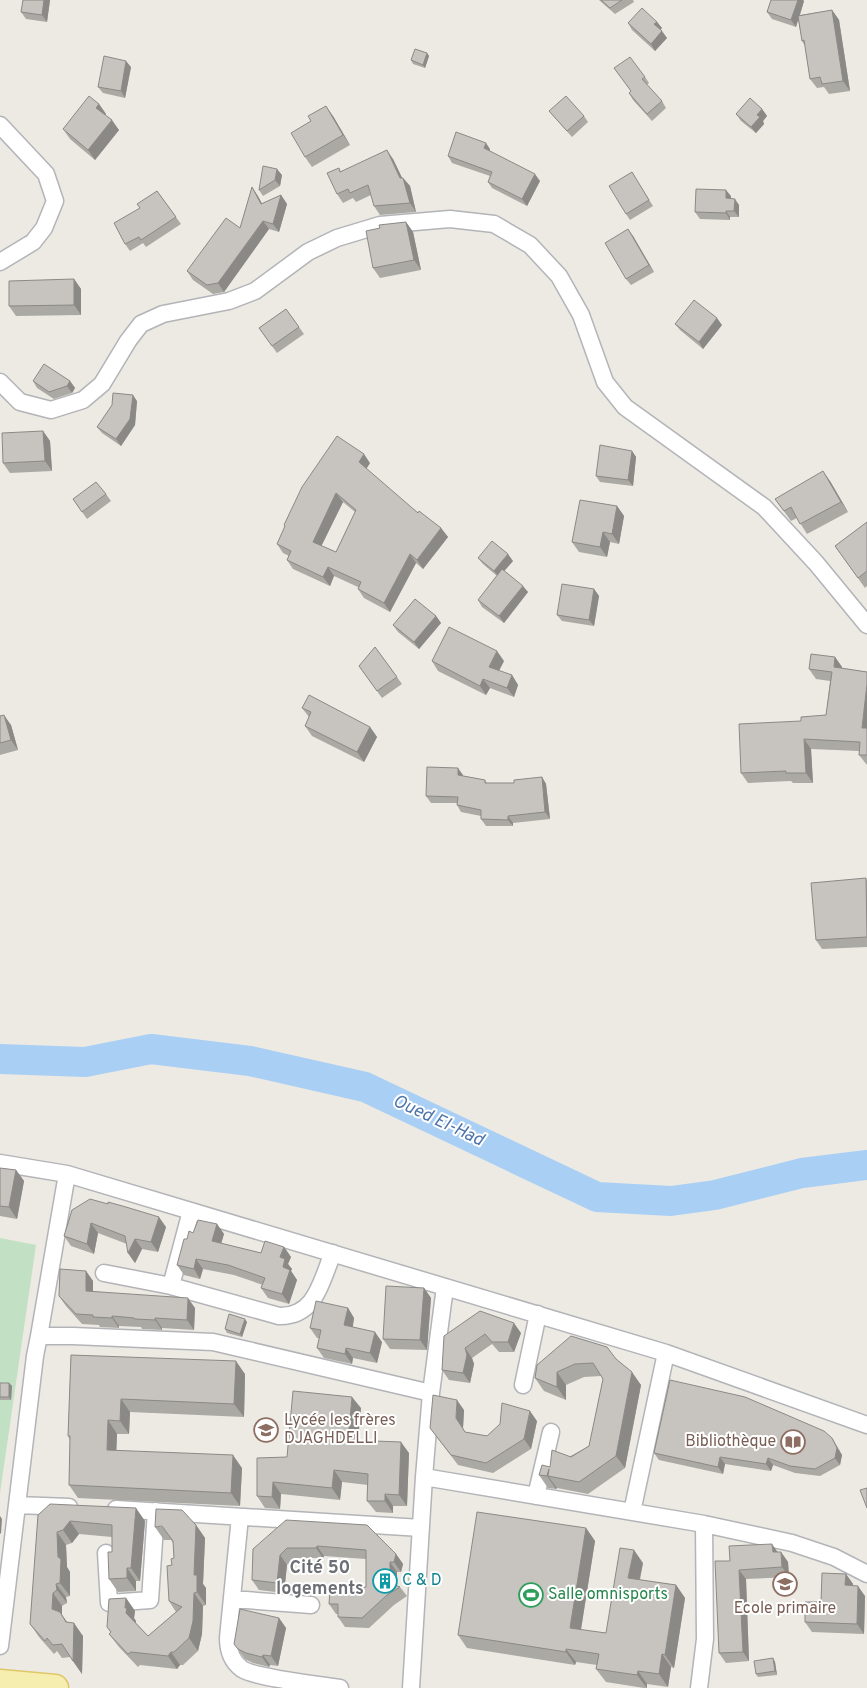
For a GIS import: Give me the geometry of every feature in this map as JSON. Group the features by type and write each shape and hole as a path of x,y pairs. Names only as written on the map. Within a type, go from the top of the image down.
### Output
{"main road":[{"path":"0,1683 55,1688"}],"street":[{"path":"0,125 46,174 55,201 44,228 33,242 0,262"},
{"path":"0,382 20,402 51,410 83,400 102,384 141,324 163,314 229,301 255,291 308,252 337,238 380,225 432,220 450,219 494,224 530,245 559,276 581,315 605,382 625,407 764,507 816,564 867,625"},
{"path":"0,1163 67,1174 538,1314 666,1353 867,1425"},
{"path":"0,1646 35,1356 67,1174"},
{"path":"171,1286 191,1211"},
{"path":"104,1273 171,1286 279,1316 288,1316 305,1310 311,1304 333,1253"},
{"path":"411,1688 431,1394 446,1287"},
{"path":"523,1384 538,1314"},
{"path":"39,1336 213,1342 431,1394"},
{"path":"632,1512 666,1353"},
{"path":"536,1496 551,1432"},
{"path":"424,1477 704,1524 813,1549 834,1557 867,1574"},
{"path":"17,1505 156,1511 421,1528"},
{"path":"106,1553 109,1603 150,1600 156,1511"},
{"path":"240,1517 228,1647 235,1662 242,1668 258,1674 340,1688"},
{"path":"699,1688 705,1639 704,1524"},
{"path":"232,1599 311,1605"}],"green space":[{"path":"0,1238 36,1245 0,1493"}],"building":[{"path":"23,0 44,0 42,15 21,12"},
{"path":"601,0 622,0 610,8"},
{"path":"771,0 798,0 791,20 767,12"},
{"path":"642,8 657,22 654,24 662,31 651,44 628,23"},
{"path":"832,10 843,81 822,84 820,77 810,79 798,16"},
{"path":"415,49 427,53 423,65 411,60"},
{"path":"104,56 126,61 121,91 98,87"},
{"path":"630,57 645,77 642,79 662,101 647,114 629,93 631,91 614,68"},
{"path":"89,96 99,104 96,108 112,120 88,150 63,129"},
{"path":"566,96 584,116 567,131 549,111"},
{"path":"750,98 762,109 757,115 760,117 751,127 736,114"},
{"path":"326,106 343,135 305,157 291,133 311,121 308,116"},
{"path":"456,132 486,143 484,148 535,174 522,199 488,182 492,172 448,156"},
{"path":"387,150 400,178 403,178 410,203 374,206 368,185 350,193 348,189 337,194 327,173 339,168 340,172"},
{"path":"263,166 277,169 275,180 259,190"},
{"path":"632,172 649,200 626,214 609,186"},
{"path":"252,187 261,204 281,195 273,224 263,221 218,283 207,285 187,271 226,218 240,228"},
{"path":"696,189 726,190 726,198 735,199 734,211 726,211 726,213 695,212"},
{"path":"157,191 176,217 141,240 139,237 125,244 114,223 140,208 137,204"},
{"path":"406,222 414,260 373,268 366,231 380,228 379,225"},
{"path":"628,229 649,265 626,279 605,243"},
{"path":"74,279 74,305 9,306 9,281"},
{"path":"694,300 717,318 699,342 675,324"},
{"path":"286,309 299,327 272,346 259,328"},
{"path":"44,364 70,381 67,386 49,392 33,381"},
{"path":"113,393 133,395 130,419 116,439 97,427 112,405"},
{"path":"43,431 45,461 3,463 2,433"},
{"path":"337,436 364,454 359,462 418,513 419,511 441,528 417,560 410,554 384,603 358,589 361,582 328,567 323,577 287,560 291,551 277,544 302,487","holes":["336,493 356,510 336,552 313,542"]},
{"path":"600,445 632,451 628,480 596,476"},
{"path":"823,471 841,502 800,524 791,507 784,511 775,499"},
{"path":"96,482 106,494 82,512 73,499"},
{"path":"580,500 617,506 612,534 603,532 600,547 572,542"},
{"path":"867,522 867,571 858,578 835,546"},
{"path":"492,541 508,554 494,571 478,558"},
{"path":"502,569 523,586 499,616 478,600"},
{"path":"562,584 594,589 589,620 557,615"},
{"path":"415,599 436,616 414,642 393,625"},
{"path":"449,627 497,651 489,667 512,675 507,688 483,679 480,686 432,661"},
{"path":"375,647 397,677 377,691 359,666"},
{"path":"811,654 835,657 834,667 867,672 862,728 867,728 867,755 859,755 860,742 804,739 806,773 786,773 786,771 741,773 739,724 801,721 801,717 826,715 832,672 809,669"},
{"path":"309,695 370,727 357,752 305,726 311,712 302,708"},
{"path":"4,715 11,740 0,743 0,716"},
{"path":"427,767 458,768 458,775 485,780 485,783 514,783 514,780 542,777 545,812 508,816 508,820 481,819 481,810 457,805 458,797 426,796"},
{"path":"866,878 867,937 816,940 811,883"},
{"path":"0,1168 16,1170 9,1207 0,1206"},
{"path":"90,1199 108,1204 108,1202 159,1217 151,1242 135,1239 128,1253 125,1236 91,1223 87,1244 64,1236 72,1210"},
{"path":"198,1220 217,1224 212,1241 261,1253 265,1241 284,1247 280,1257 285,1259 283,1267 290,1270 282,1294 261,1288 265,1278 228,1265 196,1259 194,1269 177,1265 184,1239 187,1239 189,1231 193,1233"},
{"path":"60,1269 86,1271 86,1291 188,1298 187,1320 135,1319 112,1316 112,1318 93,1317 93,1315 76,1314 59,1296"},
{"path":"386,1286 424,1288 420,1340 383,1339"},
{"path":"316,1301 348,1308 344,1325 375,1332 370,1353 346,1348 345,1354 317,1348 321,1330 310,1328"},
{"path":"480,1311 514,1323 508,1342 492,1342 485,1334 465,1348 467,1355 463,1373 442,1370 444,1336"},
{"path":"229,1314 245,1319 240,1334 225,1329"},
{"path":"571,1336 607,1347 616,1359 632,1372 616,1456 579,1482 548,1476 549,1469 547,1476 539,1475 542,1465 550,1467 552,1450 571,1457 589,1446 603,1379 593,1363 575,1364 557,1372 557,1387 535,1378 537,1365"},
{"path":"71,1355 236,1361 234,1404 121,1399 120,1421 108,1420 107,1450 233,1455 231,1493 69,1485 70,1436 68,1436"},
{"path":"670,1380 745,1397 824,1431 832,1438 837,1448 835,1458 815,1469 790,1466 768,1458 766,1464 720,1457 718,1467 654,1453"},
{"path":"0,1383 9,1383 9,1397 0,1397"},
{"path":"293,1391 352,1397 348,1440 401,1442 399,1495 385,1494 385,1501 367,1501 368,1474 334,1470 332,1488 273,1482 272,1497 257,1496 257,1458 287,1457"},
{"path":"433,1395 457,1400 456,1418 465,1432 487,1436 500,1424 502,1403 530,1411 524,1439 486,1463 451,1455 430,1428"},
{"path":"867,1488 867,1508 860,1490"},
{"path":"50,1504 136,1508 131,1568 127,1568 127,1578 109,1579 108,1552 112,1552 112,1525 70,1521 63,1530 57,1532 58,1557 61,1559 60,1583 56,1584 57,1590 53,1593 52,1609 60,1612 66,1622 74,1623 73,1661 62,1644 53,1645 47,1638 45,1641 30,1624 38,1515"},
{"path":"156,1509 182,1510 196,1525 194,1575 197,1575 197,1592 194,1593 193,1621 189,1638 168,1656 131,1652 128,1654 109,1634 111,1632 107,1627 109,1599 126,1598 126,1613 148,1636 182,1607 169,1601 167,1566 172,1565 171,1559 174,1558 173,1541 162,1526 155,1527"},
{"path":"477,1512 586,1528 570,1628 606,1633 620,1548 634,1550 628,1578 676,1585 665,1655 662,1654 659,1674 638,1671 637,1675 596,1669 599,1654 566,1649 566,1652 458,1635"},
{"path":"286,1520 367,1525 396,1554 394,1562 390,1562 390,1583 400,1587 387,1595 362,1618 338,1617 338,1604 329,1604 330,1590 366,1587 366,1550 317,1546 316,1548 287,1548 280,1555 277,1583 252,1580 253,1549"},
{"path":"772,1544 773,1552 781,1552 782,1567 739,1570 743,1652 719,1653 715,1561 730,1561 729,1546"},
{"path":"822,1573 846,1574 845,1585 858,1586 857,1624 805,1622 805,1602 821,1602"},
{"path":"240,1609 279,1618 271,1656 263,1655 262,1657 246,1653 238,1649 234,1644"},
{"path":"773,1658 775,1671 756,1674 754,1661"}],"waterway":[{"name":"Oued El-Had","path":"0,1059 85,1062 151,1049 250,1061 365,1087 597,1197 671,1201 715,1195 802,1173 867,1165"}],"place":[{"name":"Lycée les frères DJAGHDELLI","path":"266,1430"},
{"name":"Bibliothèque","path":"793,1442"},
{"name":"C & D","path":"385,1581"},
{"name":"Ecole primaire","path":"785,1584"},
{"name":"Salle omnisports","path":"531,1595"}],"district":[{"name":"Cité 50 logements","path":"320,1578"}]}
